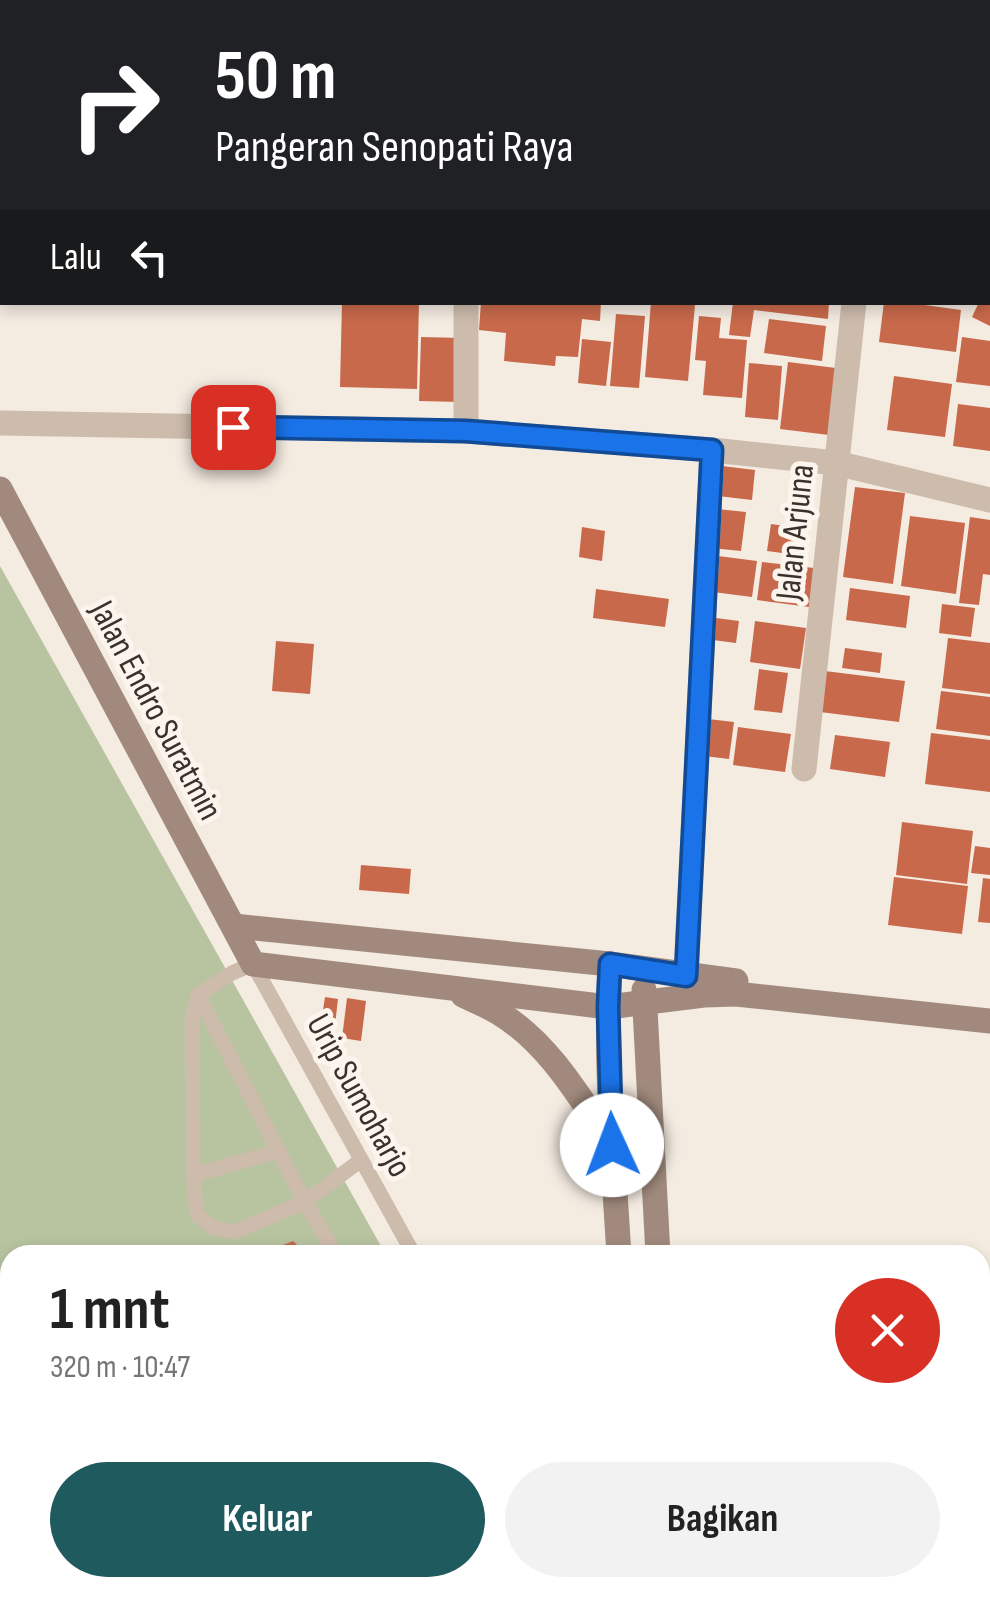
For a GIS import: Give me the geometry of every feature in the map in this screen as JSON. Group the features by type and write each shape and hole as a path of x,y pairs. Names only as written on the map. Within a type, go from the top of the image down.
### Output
{"main road":[{"name":"Jalan Endro Suratmin","path":"0,489 253,964"},
{"path":"234,926 610,964 644,970 685,987 990,1021"},
{"path":"253,964 608,1007 643,1004 685,987 990,1005"},
{"path":"610,964 612,1145 618,1245"},
{"path":"644,970 657,1245"},
{"path":"446,986 501,1014 529,1036 567,1078 612,1145"}],"street":[{"path":"466,305 466,431"},
{"name":"Jalan Arjuna","path":"804,770 854,305"},
{"path":"0,423 466,431 712,450 836,463 990,500"},
{"path":"685,987 712,450"}],"lane":[{"path":"253,964 198,996 192,1016 197,1215 212,1226 234,1232 305,1202 361,1160"},
{"name":"Urip Sumoharjo","path":"253,964 408,1245"},
{"path":"198,996 330,1245"},
{"path":"193,1175 279,1150"}],"green space":[{"path":"0,566 380,1245 0,1245"}],"building":[{"path":"342,305 419,305 417,389 340,387"},
{"path":"481,305 601,305 600,321 582,319 578,357 556,356 555,366 504,361 506,333 479,330"},
{"path":"651,305 695,305 688,381 645,377"},
{"path":"733,305 829,305 828,319 754,310 750,337 729,335"},
{"path":"884,305 961,310 956,352 879,342"},
{"path":"978,305 990,305 990,326 972,317"},
{"path":"616,314 645,316 639,388 610,386"},
{"path":"699,316 721,318 719,338 747,340 742,398 703,395 706,361 695,360"},
{"path":"769,319 826,326 822,361 764,353"},
{"path":"421,337 462,338 460,402 419,401"},
{"path":"962,337 990,341 990,386 956,382"},
{"path":"582,339 611,342 606,386 578,383"},
{"path":"788,362 836,368 829,435 780,429"},
{"path":"749,363 782,366 778,420 745,417"},
{"path":"894,376 952,384 945,437 887,430"},
{"path":"958,404 990,408 990,451 953,446"},
{"path":"722,466 755,470 752,500 718,496"},
{"path":"855,487 905,493 893,584 843,577"},
{"path":"717,509 746,512 741,551 711,548"},
{"path":"910,516 965,523 956,594 901,586"},
{"path":"970,517 990,520 990,575 983,574 979,605 959,603"},
{"path":"771,524 801,528 797,555 767,551"},
{"path":"582,527 605,531 602,561 579,557"},
{"path":"718,556 757,561 752,597 713,592"},
{"path":"762,562 814,568 809,607 757,600"},
{"path":"850,588 910,596 906,628 846,620"},
{"path":"596,589 669,599 665,627 593,618"},
{"path":"942,604 975,608 971,637 939,633"},
{"path":"708,617 739,621 736,643 705,639"},
{"path":"755,621 806,628 800,669 750,662"},
{"path":"948,638 990,643 990,694 942,688"},
{"path":"276,641 314,644 310,694 272,691"},
{"path":"845,648 882,653 880,673 842,668"},
{"path":"759,669 788,673 782,713 754,710"},
{"path":"825,671 905,681 899,722 820,712"},
{"path":"941,691 990,697 990,736 936,729"},
{"path":"708,719 734,722 729,759 704,756"},
{"path":"738,727 791,734 785,772 733,765"},
{"path":"931,733 990,740 990,792 925,784"},
{"path":"835,735 890,742 885,777 830,769"},
{"path":"902,822 973,831 967,884 896,875"},
{"path":"975,846 990,848 990,875 971,873"},
{"path":"361,865 411,869 409,894 359,890"},
{"path":"894,877 968,886 962,934 888,925"},
{"path":"983,878 990,879 990,923 978,922"},
{"path":"325,997 338,999 335,1025 321,1023"},
{"path":"347,998 366,1001 361,1041 342,1038"}],"route":[{"path":"233,427 466,431 712,450 686,976 610,964 612,1145"}]}
